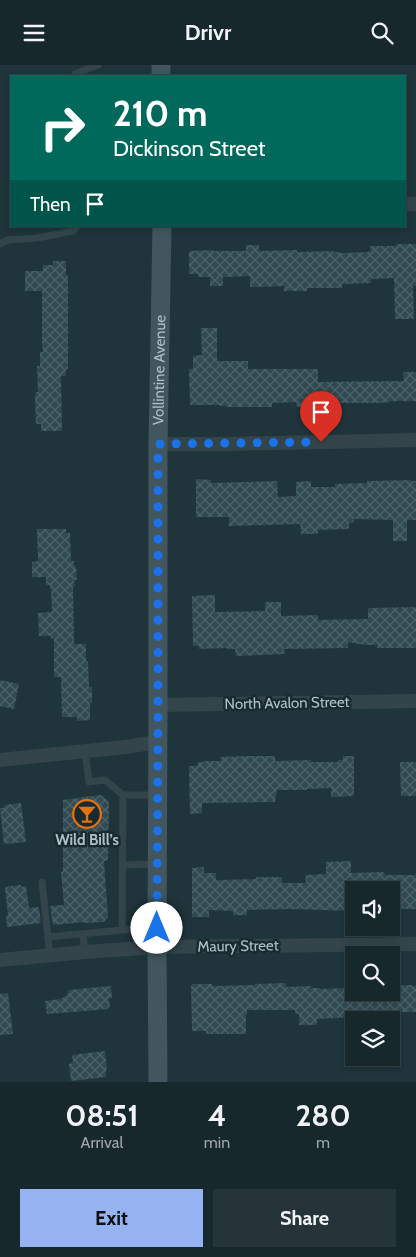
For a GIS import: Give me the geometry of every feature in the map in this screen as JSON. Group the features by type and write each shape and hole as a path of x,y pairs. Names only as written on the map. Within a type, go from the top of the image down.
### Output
{"street":[{"name":"Vollintine Avenue","path":"158,1082 158,444 162,227"},
{"path":"158,444 416,440"},
{"name":"North Avalon Street","path":"158,705 416,701"},
{"path":"0,760 158,742"},
{"name":"Maury Street","path":"0,960 157,947 416,944"}],"lane":[{"path":"74,75 98,65"},
{"path":"0,244 8,240 37,238 73,231 76,227"},
{"path":"84,751 89,782 105,780 123,795 158,795"},
{"path":"122,931 123,795"},
{"path":"122,865 158,864"},
{"path":"42,882 50,956"},
{"path":"48,937 157,928"},
{"path":"83,934 85,952"}],"building":[{"path":"396,244 416,244 416,286 413,286 414,319 395,319 394,278 371,279 371,283 342,284 342,288 307,288 307,291 284,291 284,286 250,287 250,276 223,277 223,286 210,286 210,277 199,277 198,274 189,274 189,251 246,251 246,245 259,245 259,251 297,250 297,252 331,251 342,253 368,252 370,251 370,246 396,246"},
{"path":"53,261 66,261 66,275 68,275 68,369 66,369 66,376 61,376 62,431 41,431 41,424 36,424 35,397 36,392 38,392 37,366 40,366 40,352 43,352 42,291 25,291 25,271 43,271 43,265 53,265"},
{"path":"201,328 217,328 217,361 248,361 248,369 318,369 318,382 404,381 403,372 416,372 416,401 331,403 331,393 312,394 312,407 298,407 296,402 272,403 272,407 190,405 189,369 193,369 193,356 202,355"},
{"path":"196,479 211,480 211,483 277,481 278,497 296,496 296,482 311,481 311,487 335,487 335,484 367,483 367,481 411,480 416,481 416,520 407,520 407,541 393,541 393,520 354,519 354,522 349,523 349,529 318,530 318,534 301,534 300,524 229,526 229,517 196,517"},
{"path":"37,529 66,529 66,533 70,533 71,561 74,561 76,567 77,580 74,580 75,586 73,586 74,644 86,644 89,687 92,687 90,720 77,721 77,717 62,717 61,677 54,677 54,638 51,639 51,636 39,636 38,613 52,612 51,589 50,585 46,585 46,577 32,577 32,562 38,561"},
{"path":"215,595 215,612 265,611 265,602 281,602 281,616 318,615 318,620 368,619 368,608 416,607 416,648 377,648 377,645 348,642 348,648 284,649 285,654 236,656 235,649 199,649 199,646 193,646 192,596"},
{"path":"0,680 19,684 14,709 0,706"},
{"path":"275,756 275,761 311,760 311,762 338,762 338,760 343,760 343,756 354,756 354,796 331,797 331,788 277,790 275,802 202,803 202,813 190,814 189,766 198,765 198,762 204,761 221,761 220,757"},
{"path":"400,762 416,762 416,796 401,796"},
{"path":"101,795 109,802 108,860 104,861 108,917 104,922 53,925 50,906 64,905 61,872 63,871 63,800"},
{"path":"21,803 26,842 4,844 0,808 4,808 4,805"},
{"path":"351,861 351,873 384,872 385,875 416,875 416,909 400,909 400,881 345,881 345,911 247,910 247,915 233,915 233,911 209,910 209,917 192,917 192,868 204,867 204,873 216,873 216,880 282,877 282,883 306,883 305,875 326,874 326,862"},
{"path":"21,885 21,887 26,886 29,908 39,907 41,923 7,927 6,916 8,915 5,887"},
{"path":"286,983 286,987 311,986 311,988 320,989 345,988 345,1001 400,1001 400,985 412,985 416,986 416,1012 345,1011 345,1017 317,1019 317,1025 299,1025 299,1014 295,1014 295,1010 247,1010 246,1034 206,1034 206,1031 192,1031 192,984 212,984 212,986"},
{"path":"111,986 112,998 109,999 110,1007 108,1009 47,1014 45,1001 61,999 69,993 68,990"},
{"path":"8,993 13,1034 0,1035 0,994"},
{"path":"105,1051 106,1077 71,1081 69,1064 73,1063 72,1055"}],"place":[{"name":"Wild Bill’s","path":"87,814"}],"route":[{"path":"157,928 158,444 321,442"}]}
